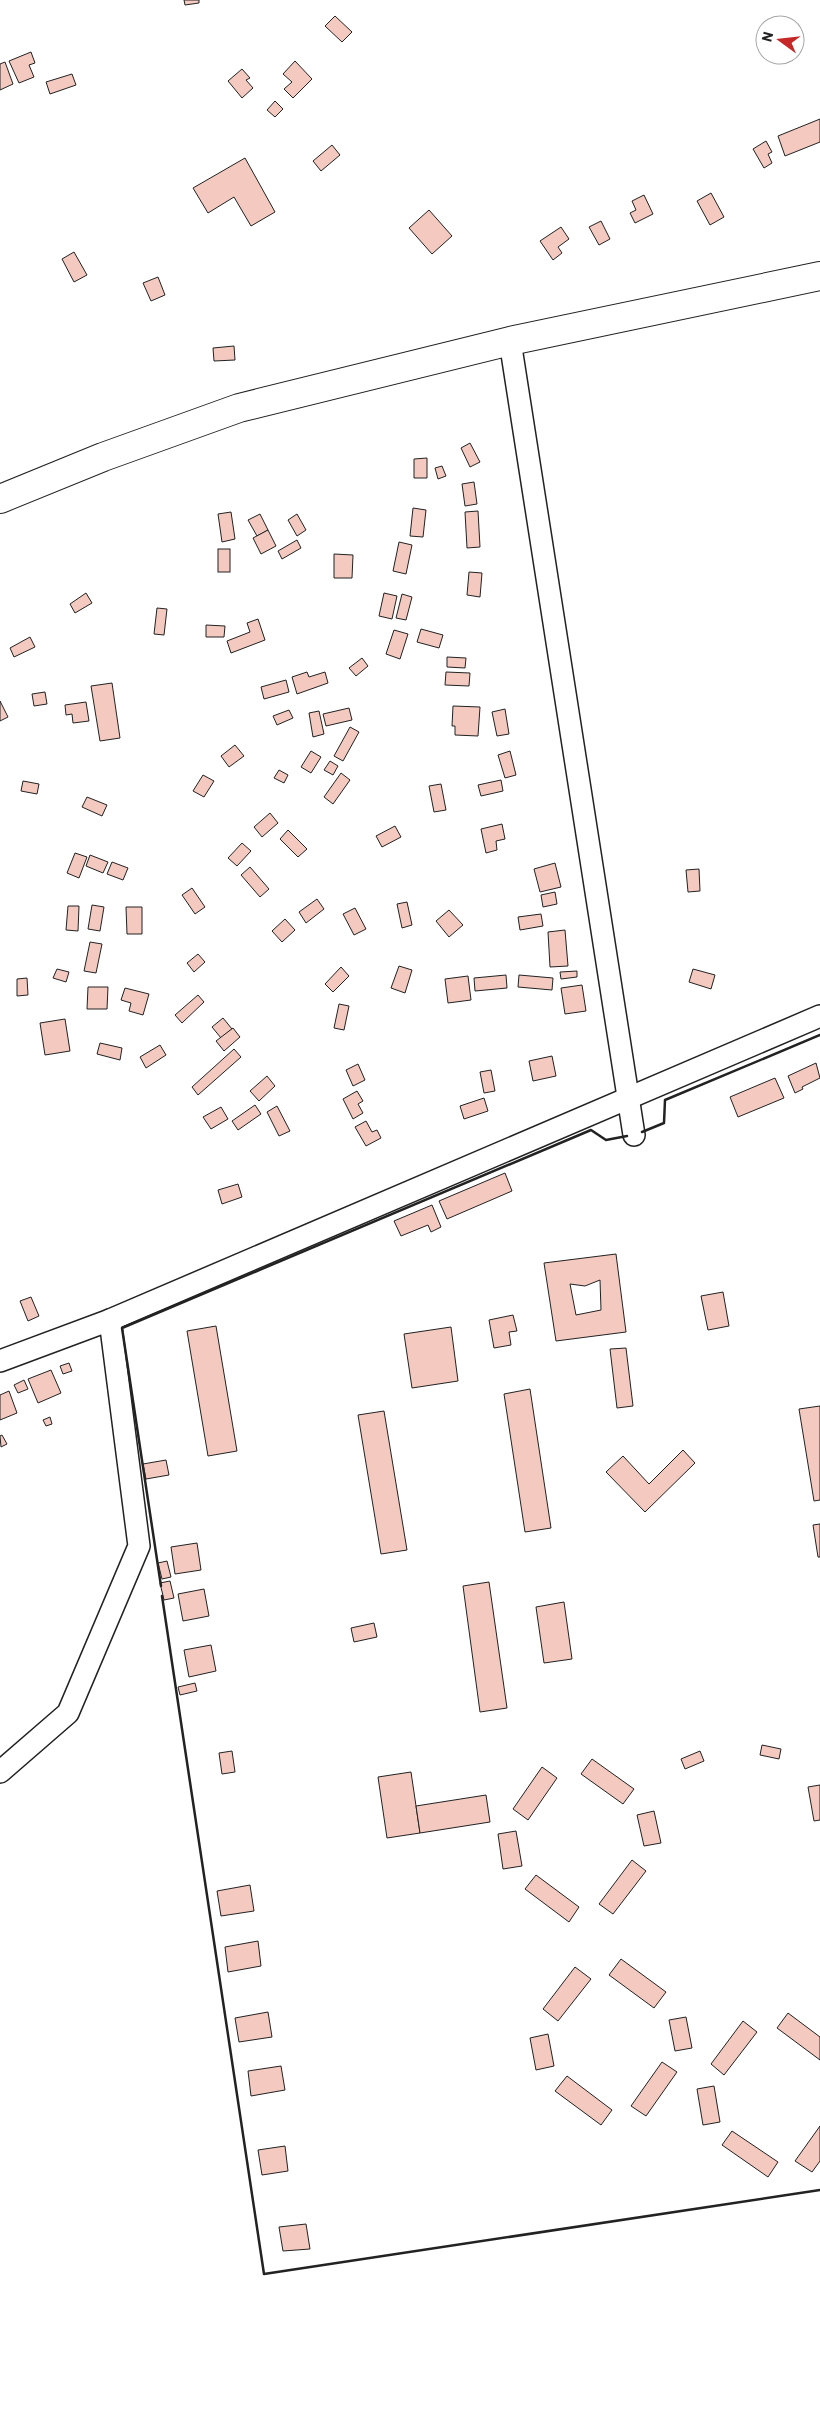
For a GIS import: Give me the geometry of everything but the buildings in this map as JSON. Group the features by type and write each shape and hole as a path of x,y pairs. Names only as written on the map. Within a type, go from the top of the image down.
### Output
{"main road":[{"path":"0,499 104,457 239,408 510,341 820,276"}],"street":[{"path":"510,341 634,1135"},
{"path":"0,1361 110,1320 820,1016"},
{"path":"0,1772 68,1713 139,1546 110,1320"}],"wall":[{"path":"642,1132 664,1123 665,1100 820,1035"},
{"path":"161,1586 122,1328 591,1130 606,1140 627,1136"},
{"path":"162,1596 264,2274 820,2190"}]}
